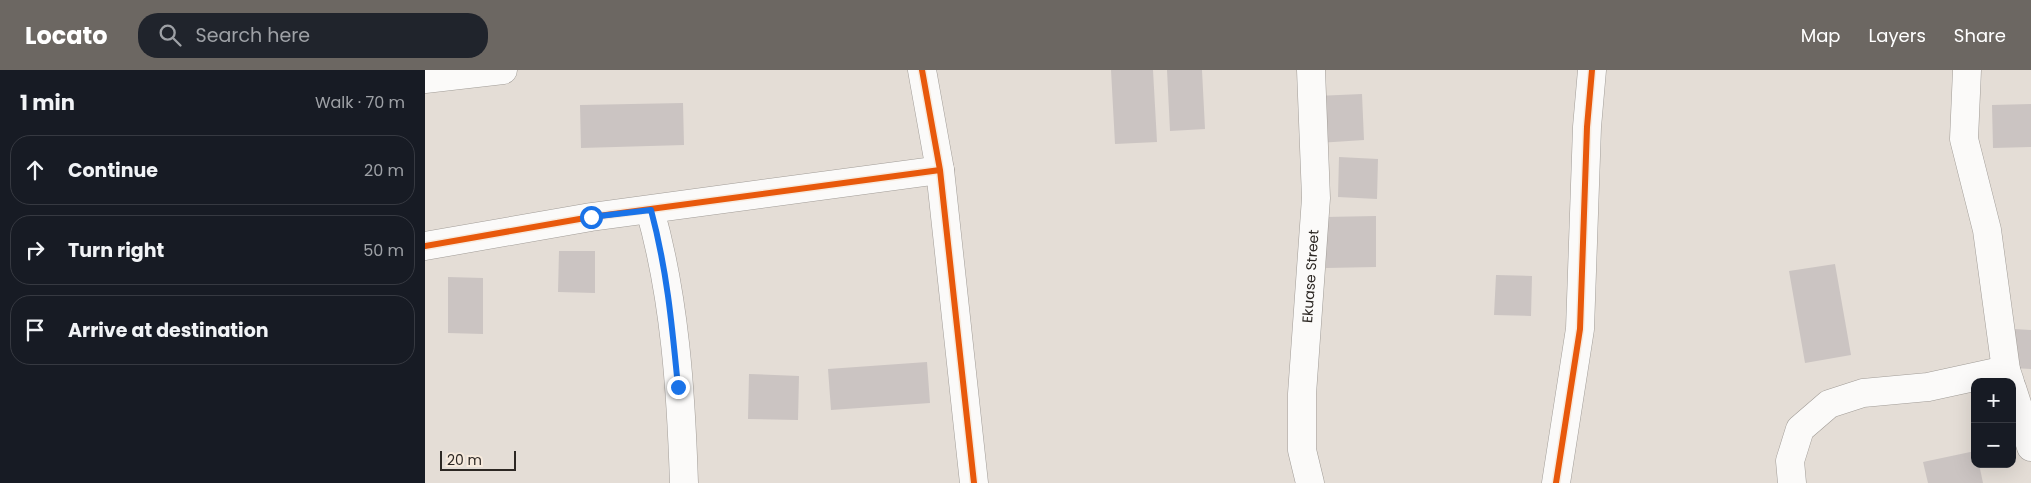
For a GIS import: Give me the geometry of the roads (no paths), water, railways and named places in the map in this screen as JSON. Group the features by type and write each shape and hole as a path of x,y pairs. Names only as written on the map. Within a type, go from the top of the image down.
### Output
{"street":[{"path":"425,79 503,70"},
{"path":"922,70 941,170 974,483"},
{"name":"Ekuase Street","path":"1309,483 1303,450 1302,394 1316,198 1311,70"},
{"path":"1556,483 1580,329 1587,126 1592,70"},
{"path":"1967,70 1964,139 1987,230 2010,378"},
{"path":"425,246 591,217 941,170"},
{"path":"651,210 669,288 679,396 684,483"},
{"path":"1792,483 1790,461 1800,429 1829,404 1863,393 1971,383"},
{"path":"2016,399 2031,447"}]}
